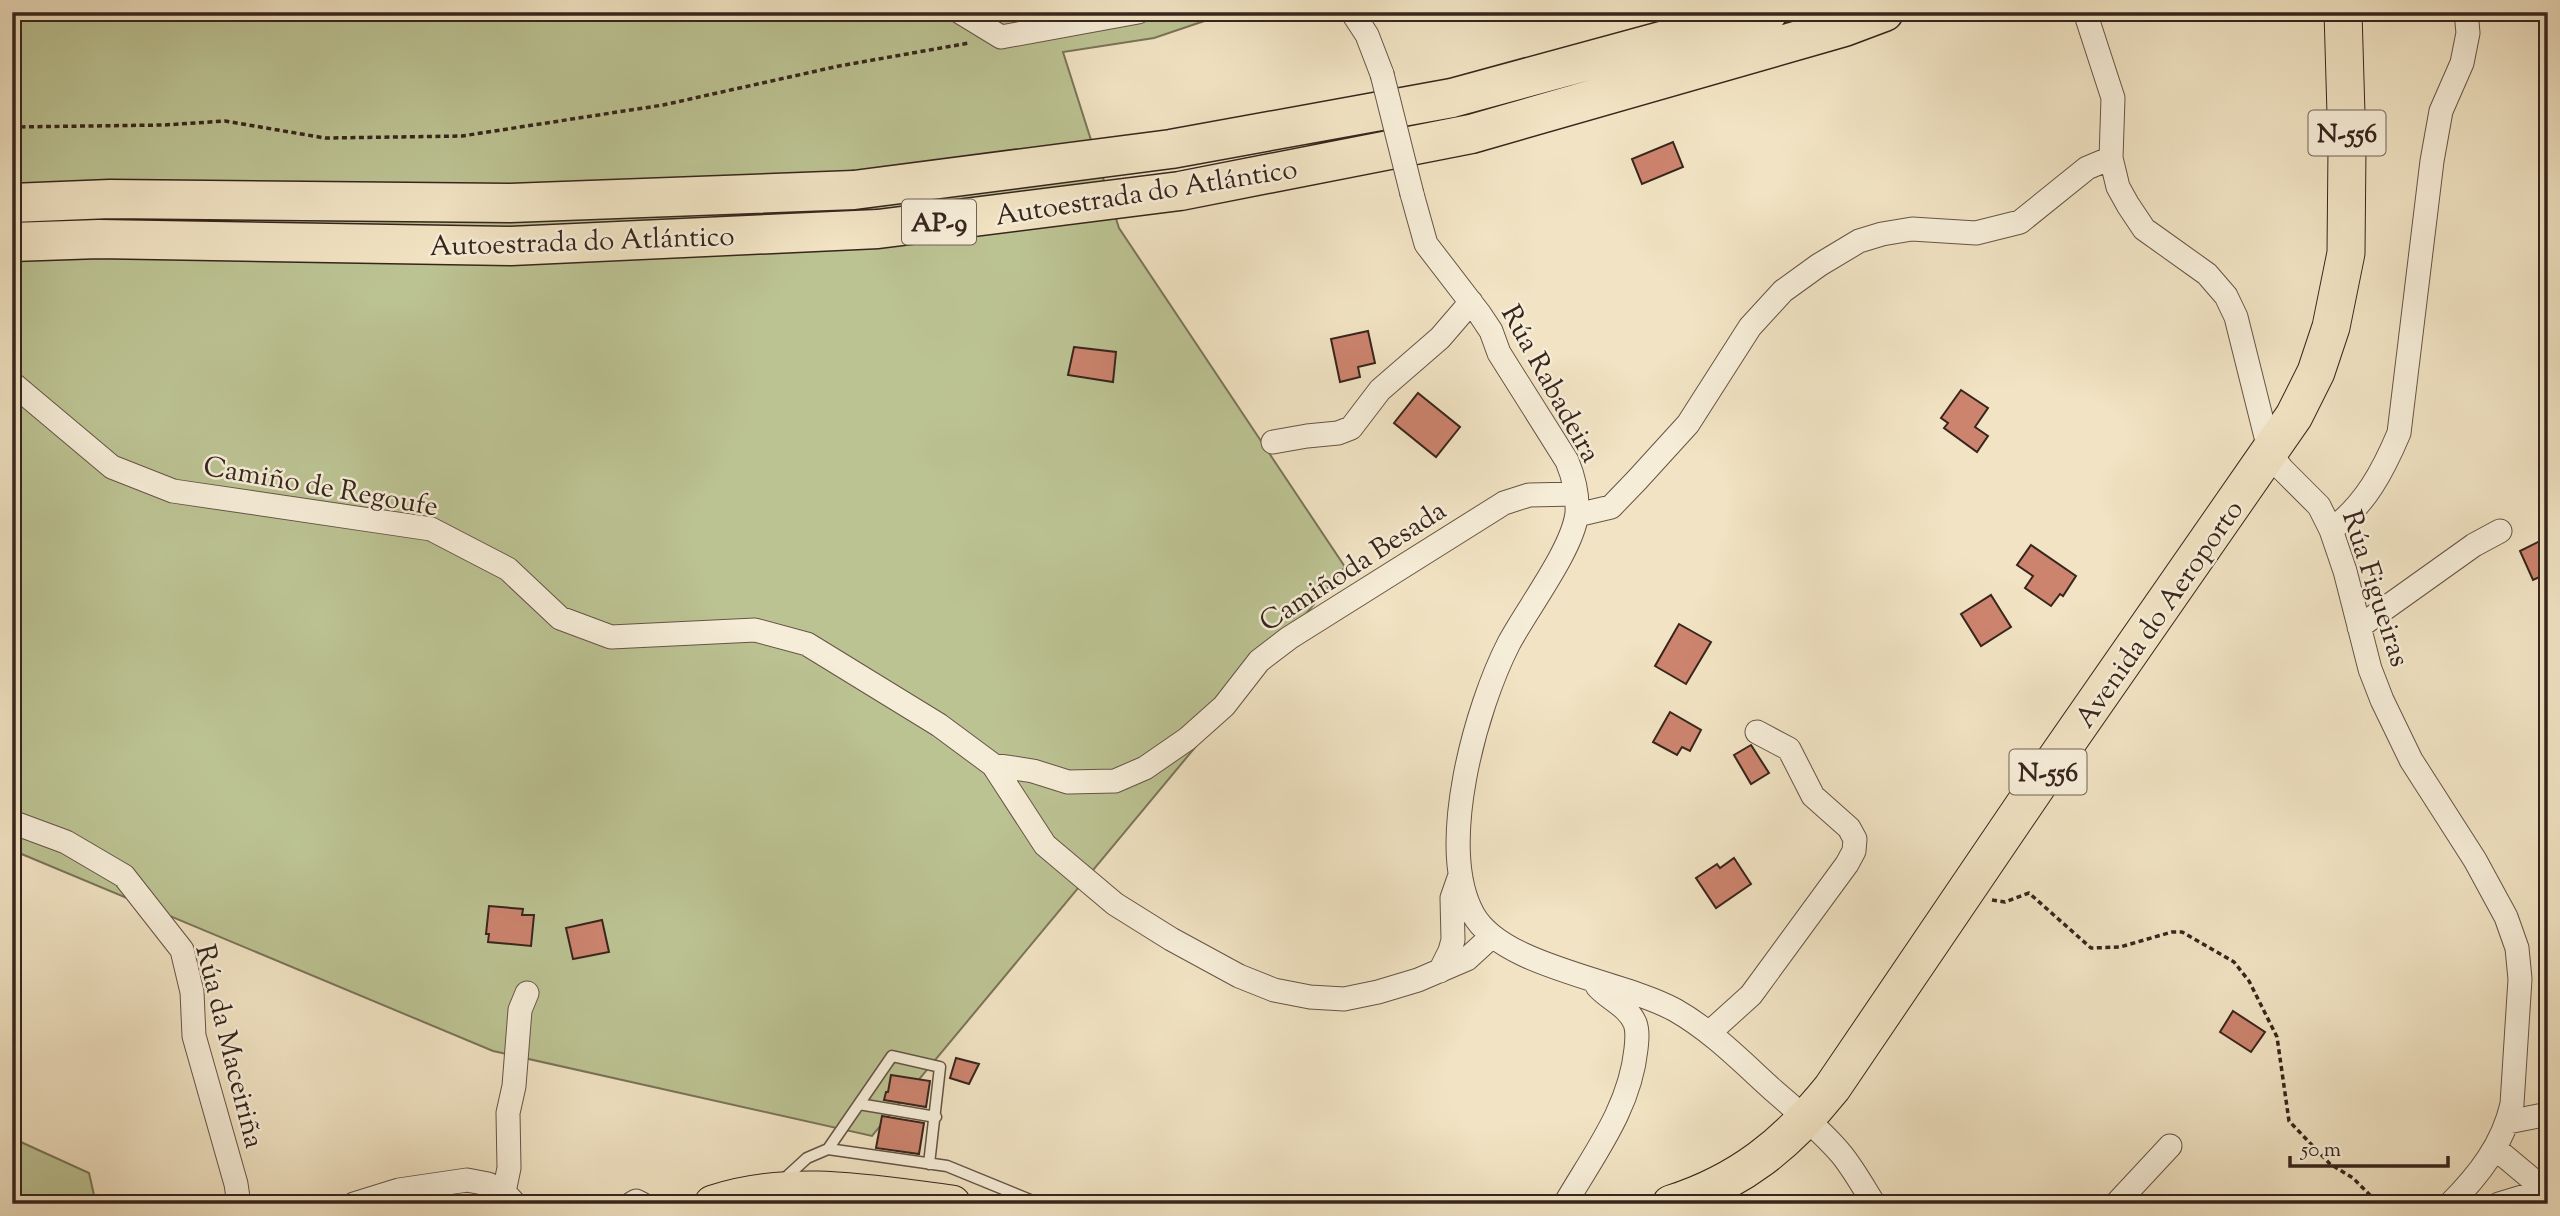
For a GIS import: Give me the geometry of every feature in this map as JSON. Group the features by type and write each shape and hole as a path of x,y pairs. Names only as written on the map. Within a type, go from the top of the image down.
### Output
{"highway":[{"name":"Autoestrada do Atlántico","path":"12,203 110,199 510,203 854,190 1171,149 1452,98 1768,12"},
{"name":"Autoestrada do Atlántico","path":"12,242 99,239 511,246 878,229 1180,191 1471,134 1844,27 1884,12"}],"main road":[{"name":"Avenida do Aeroporto","path":"1671,1204 1733,1176 1774,1151 1807,1119 1838,1080 2294,416 2316,372 2331,327 2346,253 2347,161 2343,12"},
{"path":"713,1204 736,1196 772,1191 837,1189 902,1200 952,1204"}],"street":[{"path":"960,12 998,27 1138,12"},
{"name":"Rúa Rabadeira","path":"1352,12 1367,35 1382,74 1426,243 1491,331 1499,353 1567,461 1575,480 1576,504"},
{"name":"Rúa Figueiras","path":"2085,12 2113,98 2111,158 2118,187 2144,229 2207,274 2226,296 2236,317 2270,453 2319,506 2331,530 2370,669 2388,712 2411,760 2496,896 2517,948 2520,979 2512,1104 2508,1122 2496,1149 2454,1203"},
{"path":"2331,530 2363,500 2384,470 2399,433 2432,161 2441,111 2462,63 2468,33 2466,12"},
{"name":"Camiñoda Besada","path":"993,765 1033,771 1068,782 1115,781 1145,768 1187,739 1215,714 1259,660 1289,638 1504,503 1529,495 1611,507 1688,424 1750,327 1783,291 1819,265 1860,241 1882,234 1912,229 1976,233 2020,222 2087,168 2111,158"},
{"path":"1273,442 1338,433 1351,428 1380,390 1440,338 1471,302"},
{"name":"Camiño de Regoufe","path":"12,383 112,467 173,491 431,528 508,569 560,618 611,638 755,630 807,644 947,730 993,765 1045,845 1115,904 1238,976 1275,990 1344,999 1391,988 1467,959 1491,937"},
{"path":"1576,504 1567,541 1509,643 1489,692 1473,743 1461,795 1459,842 1466,899 1483,929 1506,947 1666,1006 1709,1033 1807,1119 1844,1157 1874,1204"},
{"path":"2359,627 2474,545 2500,531"},
{"path":"1709,1033 1751,995 1847,864 1854,850 1855,839 1849,828 1813,796 1788,749 1757,732"},
{"name":"Rúa da Maceiriña","path":"12,821 66,842 124,876 182,950 192,992 194,1036 236,1184 239,1204"},
{"path":"1440,971 1453,940 1452,898 1461,872"},
{"path":"1565,1204 1618,1115 1628,1093 1635,1063 1638,1036 1636,1024 1630,1014 1602,992 1591,978"},
{"path":"510,1198 508,1113 514,1086 520,1010 527,993"},
{"path":"2508,1122 2548,1114"},
{"path":"2116,1204 2170,1146"},
{"path":"2496,1149 2548,1191"},
{"path":"354,1204 398,1190 467,1180 488,1184 510,1198"},
{"path":"2499,1204 2548,1191"},
{"path":"631,1204 636,1201 642,1204"}],"lane":[{"path":"828,1149 892,1056 940,1068 929,1164"},
{"path":"859,1104 936,1117"},
{"path":"772,1191 807,1158 828,1149 947,1166 1040,1204"}],"path":[{"path":"12,127 164,125 225,121 325,138 462,136 663,105 998,27"},
{"path":"1987,897 1993,901 2006,902 2029,892 2091,948 2120,947 2172,932 2182,932 2234,962 2249,981 2277,1037 2288,1102 2288,1121 2330,1164 2353,1178 2379,1204"}],"green space":[{"path":"12,12 1231,12 1154,38 1063,52 1119,228 1345,567 872,1136 493,1051 12,850"},
{"path":"12,1138 89,1173 96,1204 12,1204"}],"building":[{"path":"1673,142 1683,167 1642,184 1632,159"},
{"path":"1368,331 1375,363 1358,367 1360,377 1340,382 1331,339"},
{"path":"1074,347 1116,352 1113,382 1068,375"},
{"path":"1961,390 1988,408 1975,427 1988,436 1977,452 1944,428 1948,423 1941,418"},
{"path":"1418,393 1460,427 1436,457 1394,423"},
{"path":"2548,537 2548,573 2533,580 2520,551"},
{"path":"2031,545 2076,576 2063,596 2060,594 2051,606 2025,588 2033,576 2017,565"},
{"path":"1991,595 2011,627 1981,646 1961,614"},
{"path":"1679,624 1711,642 1686,684 1655,666"},
{"path":"1670,712 1701,730 1690,751 1682,747 1677,755 1653,742"},
{"path":"1751,745 1769,773 1751,784 1734,755"},
{"path":"1734,858 1751,884 1716,908 1696,878 1717,864 1720,868"},
{"path":"489,906 523,909 522,915 534,915 531,946 488,942 489,934 486,934"},
{"path":"602,920 609,952 573,959 566,928"},
{"path":"2233,1011 2265,1032 2251,1052 2220,1032"},
{"path":"956,1058 979,1064 969,1084 950,1078"},
{"path":"891,1075 930,1081 926,1107 884,1100"},
{"path":"882,1116 924,1123 919,1154 876,1148"}]}
